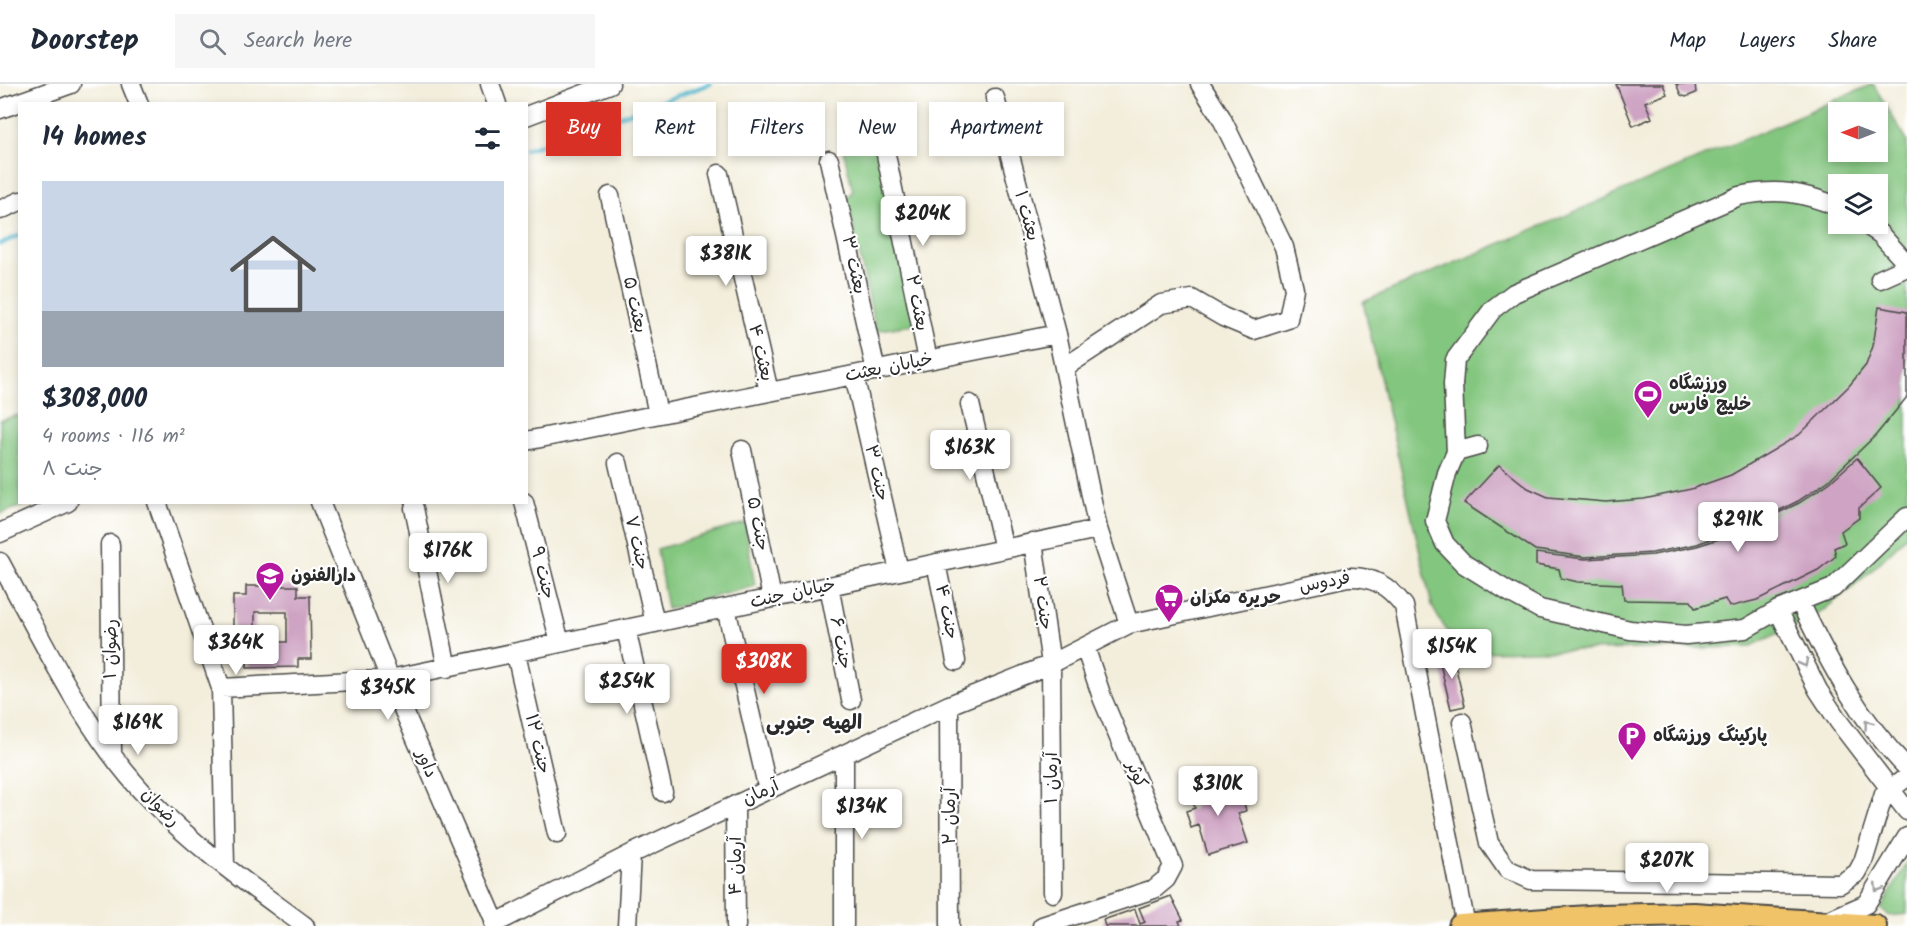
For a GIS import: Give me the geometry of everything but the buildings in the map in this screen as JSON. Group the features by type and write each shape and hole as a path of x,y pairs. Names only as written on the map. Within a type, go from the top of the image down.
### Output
{"main road":[{"path":"1464,926 1683,914 1875,926"}],"street":[{"path":"20,102 71,84"},
{"path":"131,84 138,102"},
{"path":"490,84 496,102"},
{"path":"528,115 610,84"},
{"path":"1065,367 1161,304 1192,299 1254,330 1288,319 1294,289 1284,247 1221,117 1200,84"},
{"name":"بعثت ۱","path":"995,98 1058,334"},
{"path":"0,109 18,103"},
{"name":"بعثت ۲","path":"886,156 928,360"},
{"name":"بعثت ۳","path":"830,160 876,371"},
{"name":"بعثت ۴","path":"719,174 769,392"},
{"path":"1828,203 1814,197 1779,190 1739,196 1514,293 1493,309 1455,360 1452,384 1456,452 1447,473 1436,521 1445,544 1464,564 1540,609 1630,630 1686,635 1745,629 1778,610 1833,588 1907,517"},
{"name":"بعثت ۵","path":"610,196 658,414"},
{"path":"0,210 18,202"},
{"path":"1880,234 1907,266 1880,279"},
{"path":"1058,334 1098,529 1129,624"},
{"name":"خیابان بعثت","path":"528,436 658,414 1058,334"},
{"name":"جنت ۳","path":"854,375 899,571"},
{"path":"970,404 1004,549"},
{"path":"1456,452 1478,446"},
{"name":"جنت ۵","path":"742,450 772,598"},
{"name":"جنت ۷","path":"618,463 655,623"},
{"path":"0,533 64,504"},
{"path":"158,504 221,688 225,866"},
{"name":"داور","path":"321,504 390,679 496,925"},
{"name":"جنت ۹","path":"525,504 560,643"},
{"path":"414,508 447,668"},
{"name":"خیابان جنت","path":"221,688 390,679 1098,529"},
{"name":"جنت ۲","path":"1033,542 1051,664"},
{"name":"رضوان ۱","path":"110,544 112,753"},
{"name":"رضوان","path":"0,562 73,696 112,753 148,798 184,833 304,926"},
{"name":"جنت ۴","path":"936,563 956,661"},
{"name":"فردوس","path":"1129,624 1348,577 1364,576 1379,581 1394,593 1404,606 1464,926"},
{"name":"جنت ۶","path":"830,586 851,700"},
{"path":"1800,602 1822,649 1860,714 1882,743 1907,768"},
{"path":"726,608 768,790"},
{"path":"1778,610 1818,690 1861,754 1907,811"},
{"name":"آرمان","path":"496,925 631,854 949,705 1051,664 1129,624"},
{"path":"626,629 663,792"},
{"name":"کوثر","path":"1042,926 1154,889 1166,879 1173,866 1103,700 1085,648"},
{"name":"جنت ۱۲","path":"516,654 557,834"},
{"name":"آرمان ۱","path":"1051,664 1053,893"},
{"name":"آرمان ۲","path":"949,705 950,926"},
{"path":"1462,722 1489,843 1496,857 1507,869 1531,880 1840,884 1857,873 1863,862 1884,794 1907,777"},
{"path":"844,754 844,926"},
{"name":"آرمان ۴","path":"735,805 736,926"},
{"path":"1826,922 1866,904 1876,892 1907,837"},
{"path":"627,926 631,854"}],"green space":[{"name":"ورزشگاه خلیج فارس","path":"1873,84 1884,102 1831,102"},
{"name":"ورزشگاه خلیج فارس","path":"1828,103 1828,162 1888,162 1888,109 1907,141 1907,536 1869,573 1816,616 1749,647 1481,652 1463,645 1451,635 1432,606 1363,302"},
{"path":"845,156 880,156 915,324 876,331 847,198 853,191"},
{"path":"18,415 18,504 27,504 0,514 0,420"},
{"path":"745,523 755,586 667,609 657,549"},
{"path":"1907,863 1907,914 1889,916 1881,909"}],"waterway":[{"path":"528,149 710,84"},
{"path":"0,244 18,236"}],"place":[{"name":"ورزشگاه خلیج فارس","path":"1648,420"},
{"name":"دارالفنون","path":"270,602"},
{"name":"حریره مکران","path":"1169,624"},
{"name":"پارکینگ ورزشگاه","path":"1632,762"}],"district":[{"name":"الهیه جنوبی","path":"814,724"}]}
